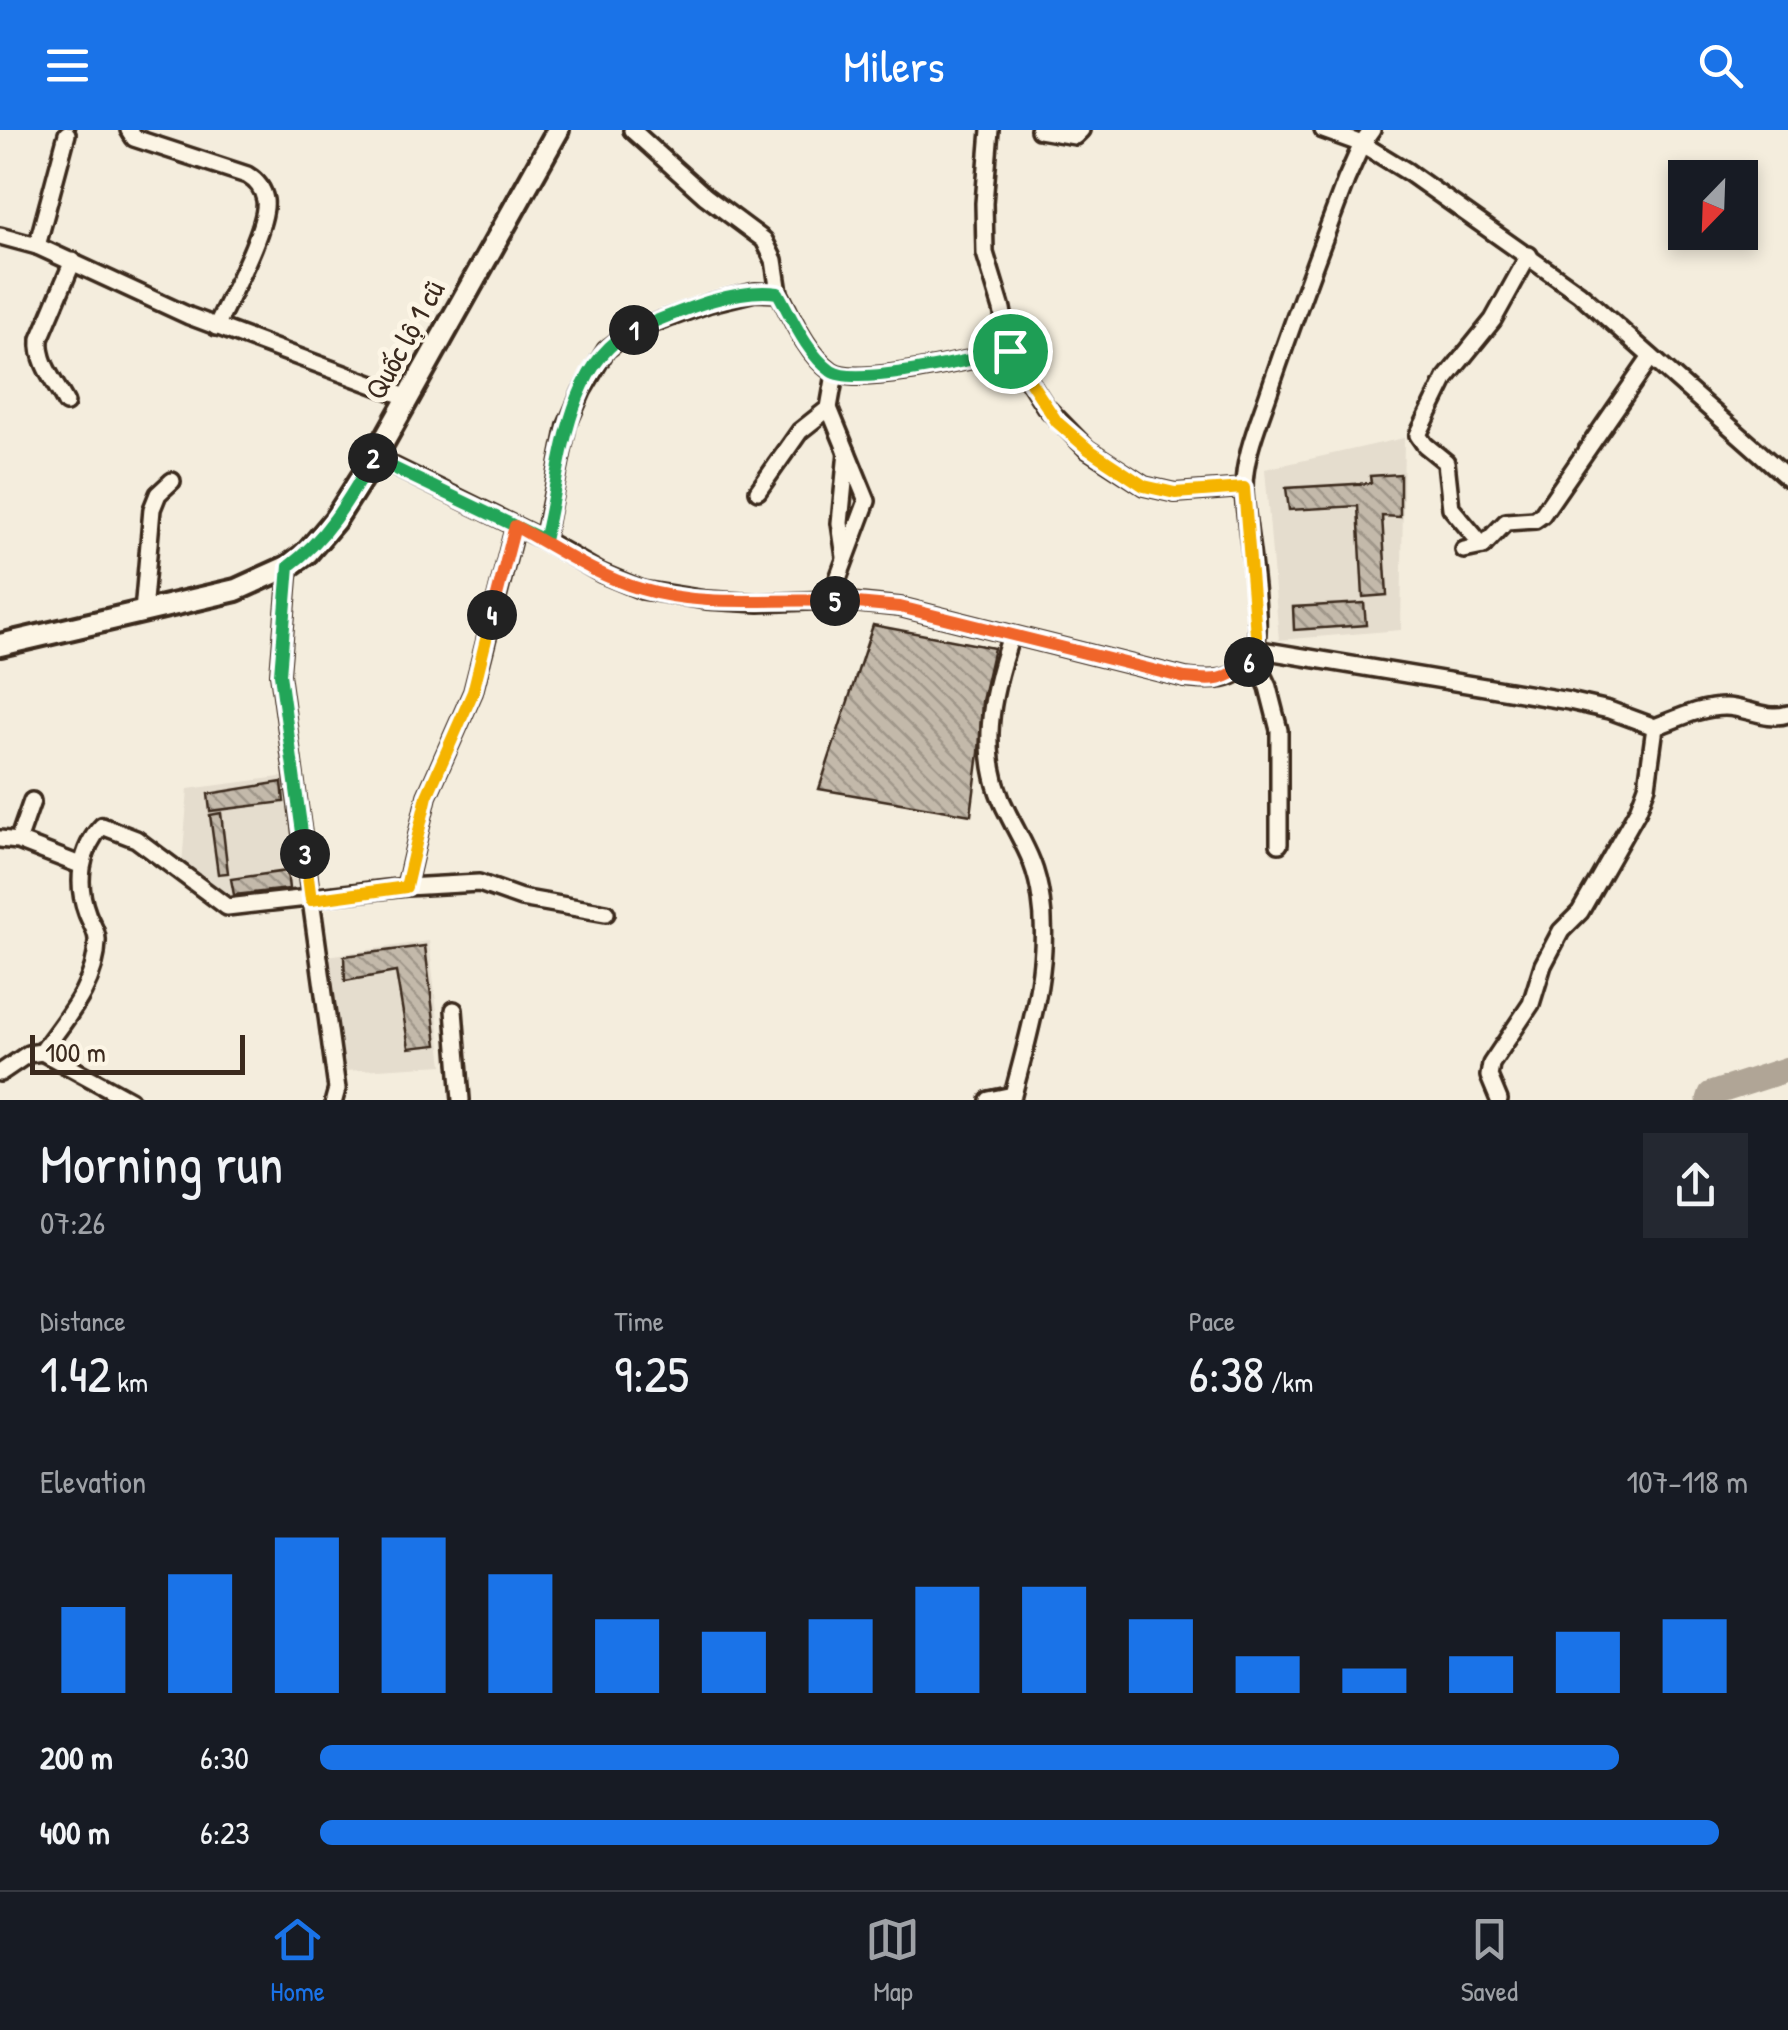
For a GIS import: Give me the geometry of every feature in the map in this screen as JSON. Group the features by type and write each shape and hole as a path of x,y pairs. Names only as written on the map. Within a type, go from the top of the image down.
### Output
{"main road":[{"name":"Quốc lộ 1 cũ","path":"0,645 236,590 289,566 306,553 335,520 374,456 558,130"}],"street":[{"path":"129,130 134,138 247,175 261,187 265,197 264,219 216,327"},
{"path":"632,130 705,196 764,240 774,260 778,293 820,361 835,374 866,376 1010,351"},
{"path":"990,130 984,234 990,274 1002,308 1010,351 1057,422 1088,449 1144,486 1175,493 1244,488"},
{"path":"1040,130 1074,136 1081,130"},
{"path":"1323,130 1362,144 1579,293 1788,478"},
{"path":"1279,844 1279,730 1254,652 1256,609 1244,488 1258,426 1284,348 1362,144 1372,130"},
{"path":"37,246 67,134"},
{"path":"0,236 73,261 216,327 406,398"},
{"path":"1483,546 1452,508 1446,462 1418,435 1446,378 1493,320 1528,255"},
{"path":"66,403 44,365 40,339 73,261"},
{"path":"544,540 567,425 606,350 630,332 710,302 756,292 778,293"},
{"path":"1464,550 1483,546 1506,522 1535,520 1542,515 1651,357"},
{"path":"830,600 867,502 829,408 835,374"},
{"path":"758,491 800,431 829,408"},
{"path":"844,557 840,524 847,450"},
{"path":"374,456 544,540 601,573 642,590 741,602 830,600 900,607 1209,681 1230,677 1254,652"},
{"path":"143,612 151,516 158,494 172,481"},
{"path":"406,887 427,796 473,692 515,526"},
{"path":"289,566 280,674 337,1089 334,1100"},
{"path":"989,1100 1019,1098 1044,922 1032,860 1000,794 989,750 992,700 1010,636"},
{"path":"1254,652 1568,701 1610,710 1655,727 1692,712 1726,707 1778,717 1788,714"},
{"path":"1498,1100 1489,1076 1491,1064 1531,1004 1543,965 1561,931 1580,912 1638,810 1648,786 1655,727"},
{"path":"18,841 32,801"},
{"path":"42,1052 88,987 98,938 85,909 80,865 102,826 136,839 227,907 479,883 521,898 606,913"},
{"path":"0,839 18,841 80,865"},
{"path":"454,1010 461,1100"},
{"path":"0,1074 28,1054 42,1052 130,1100"}],"shaded area":[{"path":"1404,438 1401,630 1279,640 1265,469"},
{"path":"288,776 304,892 233,901 182,865 188,789"},
{"path":"429,941 443,1065 345,1071 327,956"}],"building":[{"path":"1400,474 1400,517 1382,516 1387,595 1363,597 1358,506 1289,510 1286,488 1371,483 1370,476"},
{"path":"1364,603 1366,625 1294,630 1293,607"},
{"path":"873,625 994,648 982,701 971,815 819,789"},
{"path":"282,782 284,802 210,811 208,794"},
{"path":"221,813 228,873 218,874 210,815"},
{"path":"287,871 289,889 234,895 231,879"},
{"path":"425,946 437,1045 409,1048 396,972 345,981 344,956"}],"waterway":[{"path":"1709,1100 1711,1094 1788,1069"}],"route":[{"path":"766,291 778,293 820,361 835,374 866,376 1010,351 1057,422 1088,449 1144,486 1175,493 1244,488 1256,609 1256,650 1249,662 1230,677 1209,681 1185,678 900,607 830,600 706,600 642,590 601,573 515,526 473,692 427,796 406,887 311,900 280,674 289,566 335,520 374,456 544,540 567,425 606,350 630,332 710,302 766,291"}]}
